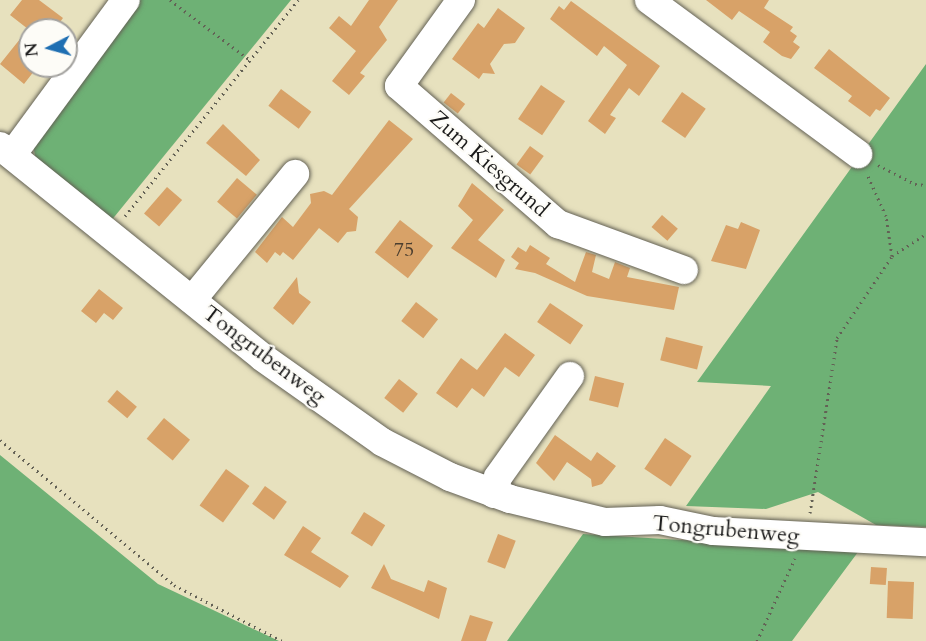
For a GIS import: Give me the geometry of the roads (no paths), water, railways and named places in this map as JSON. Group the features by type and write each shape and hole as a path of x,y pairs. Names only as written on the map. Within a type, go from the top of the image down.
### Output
{"street":[{"path":"6,151 126,0"},
{"name":"Zum Kiesgrund","path":"461,0 399,86 558,224 684,270"},
{"path":"649,0 858,154"},
{"name":"Tongrubenweg","path":"6,151 262,357 382,442 403,455 494,494 605,522 660,520 713,531 926,542"},
{"name":"Tongrubenweg","path":"192,300 295,174"},
{"path":"494,494 498,477 513,452 570,376"}]}
